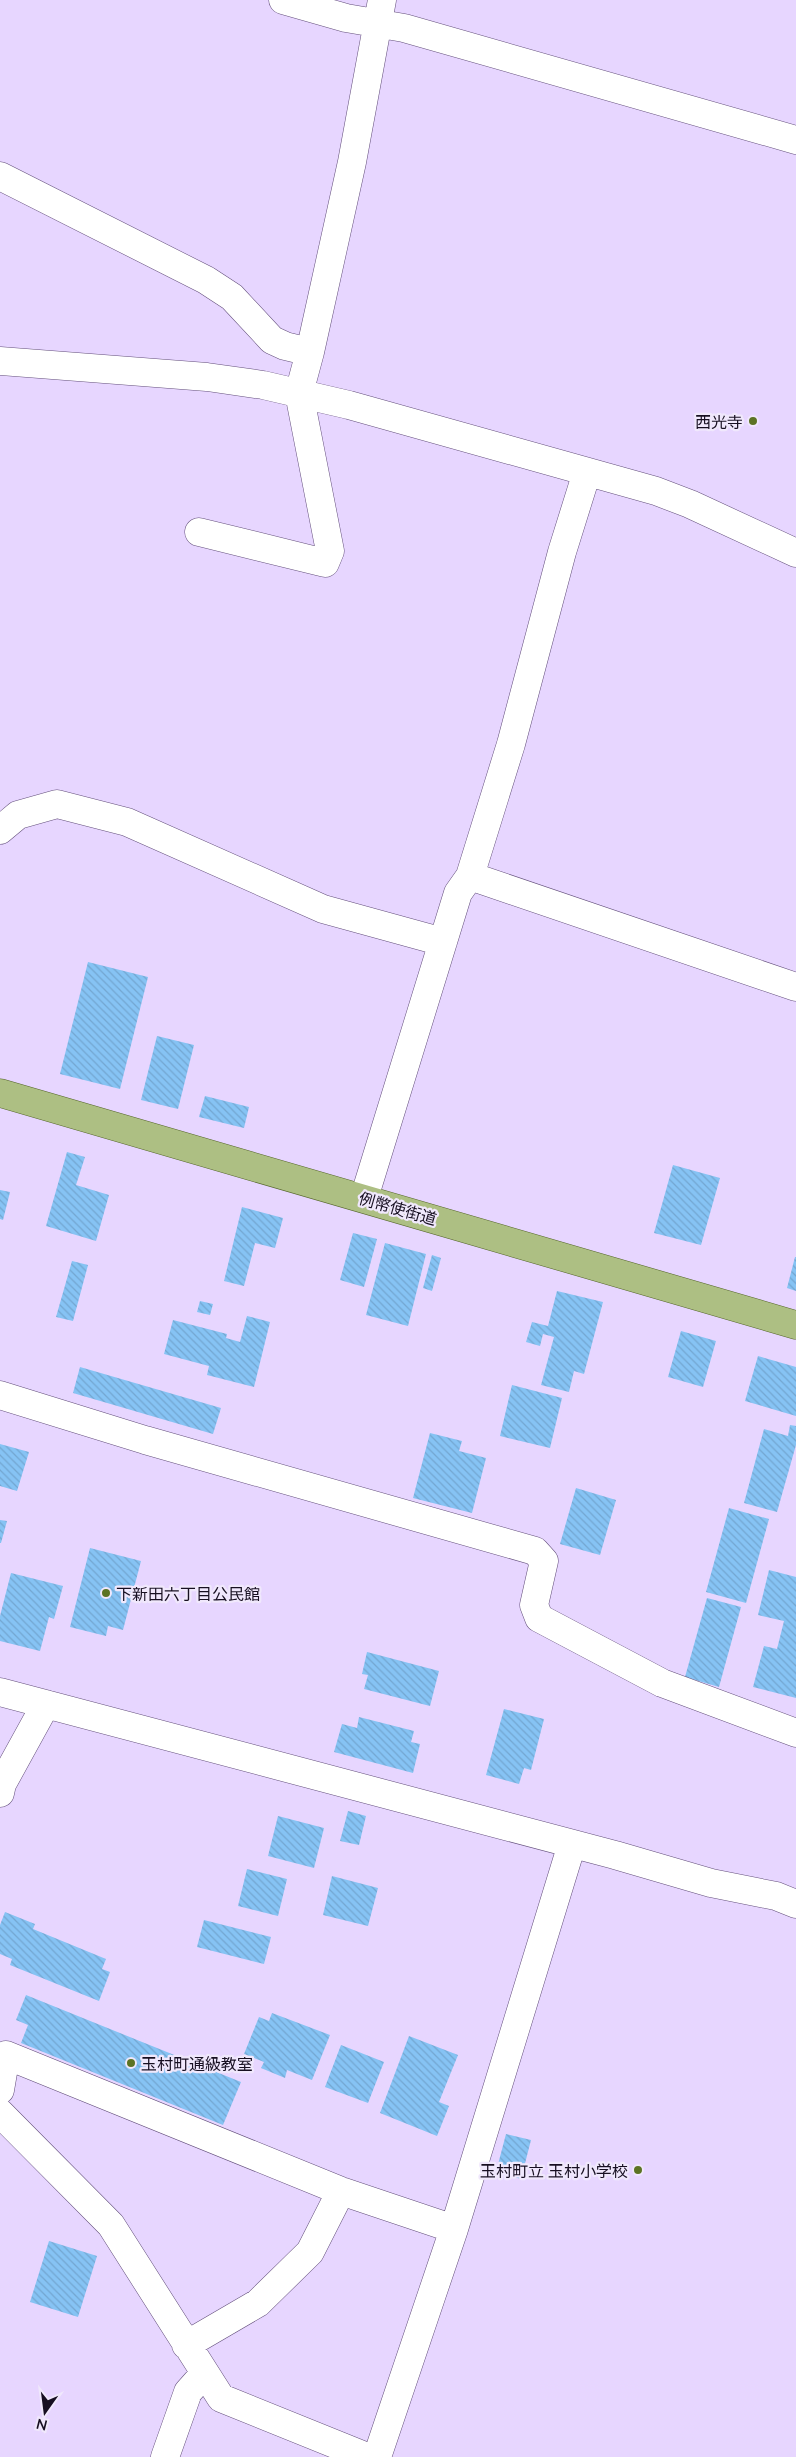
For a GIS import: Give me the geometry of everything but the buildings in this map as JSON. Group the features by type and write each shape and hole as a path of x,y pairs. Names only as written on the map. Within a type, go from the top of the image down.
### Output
{"main road":[{"name":"例幣使街道","path":"0,1093 796,1325"}],"street":[{"path":"283,0 346,18 379,12 404,28 796,140"},
{"path":"199,532 325,563 330,551 298,393 310,352 352,162 379,12"},
{"path":"0,176 206,280 232,297 272,340 285,346 310,352"},
{"path":"0,361 207,377 263,384 349,405 656,491 690,504 796,553"},
{"path":"364,1198 458,893 470,876 511,744 562,552 587,472"},
{"path":"0,830 18,815 57,804 127,822 323,909 443,942"},
{"path":"470,876 796,986"},
{"path":"0,1395 145,1440 536,1551 544,1561 534,1605 539,1618 662,1683 796,1733"},
{"path":"0,1692 572,1844 711,1883 776,1896 796,1904"},
{"path":"0,1793 2,1784 46,1704"},
{"path":"377,2457 454,2229 572,1844"},
{"path":"0,2090 3,2048 341,2190 454,2229"},
{"path":"0,2113 111,2226 221,2398 367,2457"},
{"path":"186,2345 258,2303 310,2252 341,2190"},
{"path":"165,2457 188,2392 204,2374"}],"place":[{"name":"西光寺","path":"753,421"},
{"name":"下新田六丁目公民館","path":"106,1593"},
{"name":"玉村町通級教室","path":"131,2063"},
{"name":"玉村町立 玉村小学校","path":"638,2170"}]}
